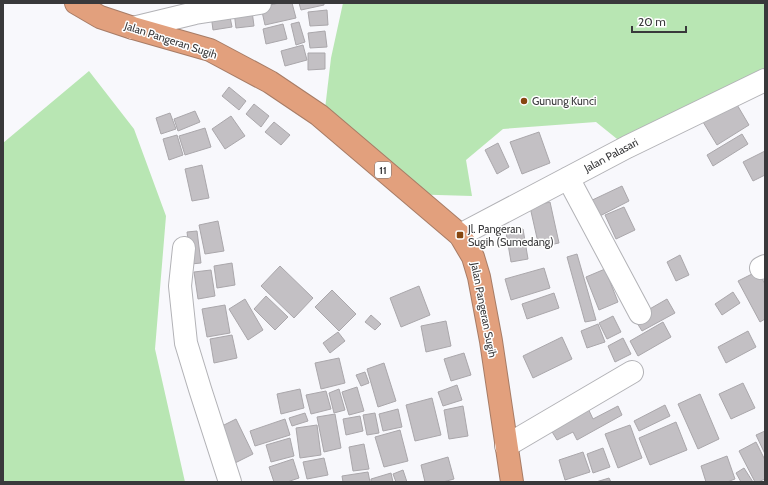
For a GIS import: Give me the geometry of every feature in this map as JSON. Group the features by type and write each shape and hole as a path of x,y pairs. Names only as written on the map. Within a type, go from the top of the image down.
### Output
{"highway":[{"name":"Jalan Pangeran Sugih","path":"76,3 100,17 210,50 270,82 318,115 460,235 473,257 479,277 492,342 512,482"}],"street":[{"path":"133,28 195,13 260,3"},
{"name":"Jalan Palasari","path":"460,235 626,147 765,80"},
{"path":"568,178 640,313"},
{"path":"184,248 180,286 186,343 230,482"},
{"path":"506,446 632,372"}],"green space":[{"name":"Gunung Kunci","path":"343,3 765,3 765,80 627,147 596,122 503,129 466,160 472,196 404,194 323,126 331,58"},
{"path":"89,71 134,129 166,216 155,349 185,482 3,482 3,143"}],"building":[{"path":"279,3 292,3 296,18 265,25 261,7"},
{"path":"299,3 324,3 324,5 301,10"},
{"path":"327,10 328,25 310,26 308,12"},
{"path":"252,11 254,26 236,28 234,12"},
{"path":"229,12 232,27 213,30 211,15"},
{"path":"299,22 305,42 296,45 291,24"},
{"path":"283,24 287,39 266,44 263,29"},
{"path":"325,31 327,47 310,48 308,33"},
{"path":"303,45 307,60 285,66 281,51"},
{"path":"308,53 325,53 325,69 308,70"},
{"path":"229,87 246,101 239,110 222,96"},
{"path":"736,103 749,125 717,145 703,122"},
{"path":"254,104 269,116 261,127 246,114"},
{"path":"195,111 200,122 178,131 174,119"},
{"path":"170,113 176,129 161,134 156,118"},
{"path":"231,116 245,136 225,149 212,129"},
{"path":"274,122 290,135 281,145 265,132"},
{"path":"205,128 211,147 185,155 179,136"},
{"path":"539,132 550,163 522,174 510,142"},
{"path":"742,134 748,144 713,166 707,155"},
{"path":"177,135 183,155 169,160 163,139"},
{"path":"498,143 509,167 497,174 485,150"},
{"path":"765,151 765,175 753,181 743,162"},
{"path":"202,165 209,198 192,201 185,169"},
{"path":"622,186 629,201 594,219 586,203"},
{"path":"550,202 559,243 539,247 530,207"},
{"path":"624,207 635,230 616,239 605,215"},
{"path":"218,221 224,251 205,254 199,225"},
{"path":"523,229 528,259 511,262 506,232"},
{"path":"197,231 201,263 191,264 187,232"},
{"path":"577,254 596,320 585,322 567,257"},
{"path":"680,255 689,275 676,281 667,262"},
{"path":"232,263 235,285 217,288 214,266"},
{"path":"280,266 313,298 294,318 261,286"},
{"path":"544,268 550,288 511,300 505,279"},
{"path":"605,269 618,302 599,310 586,277"},
{"path":"211,270 215,296 198,299 194,272"},
{"path":"758,271 765,284 765,319 760,322 738,281"},
{"path":"419,286 430,315 401,327 390,298"},
{"path":"332,290 356,314 339,331 315,307"},
{"path":"733,292 740,303 722,315 715,304"},
{"path":"554,293 559,308 527,319 522,304"},
{"path":"266,296 288,317 275,330 254,309"},
{"path":"245,299 263,330 248,340 229,309"},
{"path":"667,299 675,313 642,331 634,318"},
{"path":"225,305 230,333 207,337 202,309"},
{"path":"371,315 381,324 375,330 365,322"},
{"path":"613,316 621,332 607,339 599,323"},
{"path":"446,321 451,346 426,352 421,326"},
{"path":"663,322 671,337 638,356 630,341"},
{"path":"598,324 605,342 587,348 581,331"},
{"path":"748,331 756,347 726,363 718,347"},
{"path":"338,332 345,341 330,353 323,343"},
{"path":"232,335 237,358 214,363 210,339"},
{"path":"562,337 572,359 533,378 523,356"},
{"path":"623,338 631,354 615,362 608,346"},
{"path":"464,353 471,375 451,381 444,359"},
{"path":"339,358 345,383 321,389 315,363"},
{"path":"384,363 396,401 378,407 367,369"},
{"path":"365,372 369,383 361,386 356,375"},
{"path":"743,383 755,408 731,419 719,394"},
{"path":"457,385 462,400 443,406 438,392"},
{"path":"357,387 364,411 349,415 342,392"},
{"path":"300,389 304,408 281,414 277,394"},
{"path":"339,389 345,410 334,413 329,393"},
{"path":"326,391 331,409 311,414 306,395"},
{"path":"700,394 719,439 698,449 678,404"},
{"path":"432,398 441,435 415,441 406,405"},
{"path":"586,404 593,419 618,406 622,415 577,440 573,432 557,440 548,425"},
{"path":"665,405 670,416 639,431 634,421"},
{"path":"463,406 468,436 449,439 444,410"},
{"path":"398,409 402,427 383,431 379,414"},
{"path":"305,413 308,421 292,426 289,418"},
{"path":"375,413 379,433 367,435 363,415"},
{"path":"335,414 341,448 324,452 317,417"},
{"path":"360,416 363,431 346,435 343,419"},
{"path":"236,419 253,454 233,464 216,429"},
{"path":"285,419 290,435 255,446 250,431"},
{"path":"676,422 687,450 650,465 639,438"},
{"path":"317,425 321,455 300,458 296,428"},
{"path":"630,425 642,458 618,468 605,434"},
{"path":"400,430 408,461 384,467 375,437"},
{"path":"765,431 765,454 756,435"},
{"path":"290,438 294,456 271,462 266,445"},
{"path":"756,442 765,460 765,479 758,482 755,482 739,451"},
{"path":"364,444 369,469 353,471 349,447"},
{"path":"603,448 610,467 593,473 587,454"},
{"path":"583,452 590,472 565,480 559,460"},
{"path":"727,456 735,479 727,482 706,482 701,466"},
{"path":"448,457 454,479 443,482 425,482 421,465"},
{"path":"324,458 328,475 307,479 303,462"},
{"path":"293,459 299,478 287,482 274,482 269,467"},
{"path":"744,468 753,482 741,482 736,473"},
{"path":"403,470 407,482 396,482 393,474"},
{"path":"368,472 370,482 343,482 342,476"},
{"path":"391,473 393,482 371,482 371,479"},
{"path":"609,478 611,482 596,482"}],"place":[{"name":"Gunung Kunci","path":"524,101"},
{"name":"Jl. Pangeran Sugih (Sumedang)","path":"460,235"}]}
